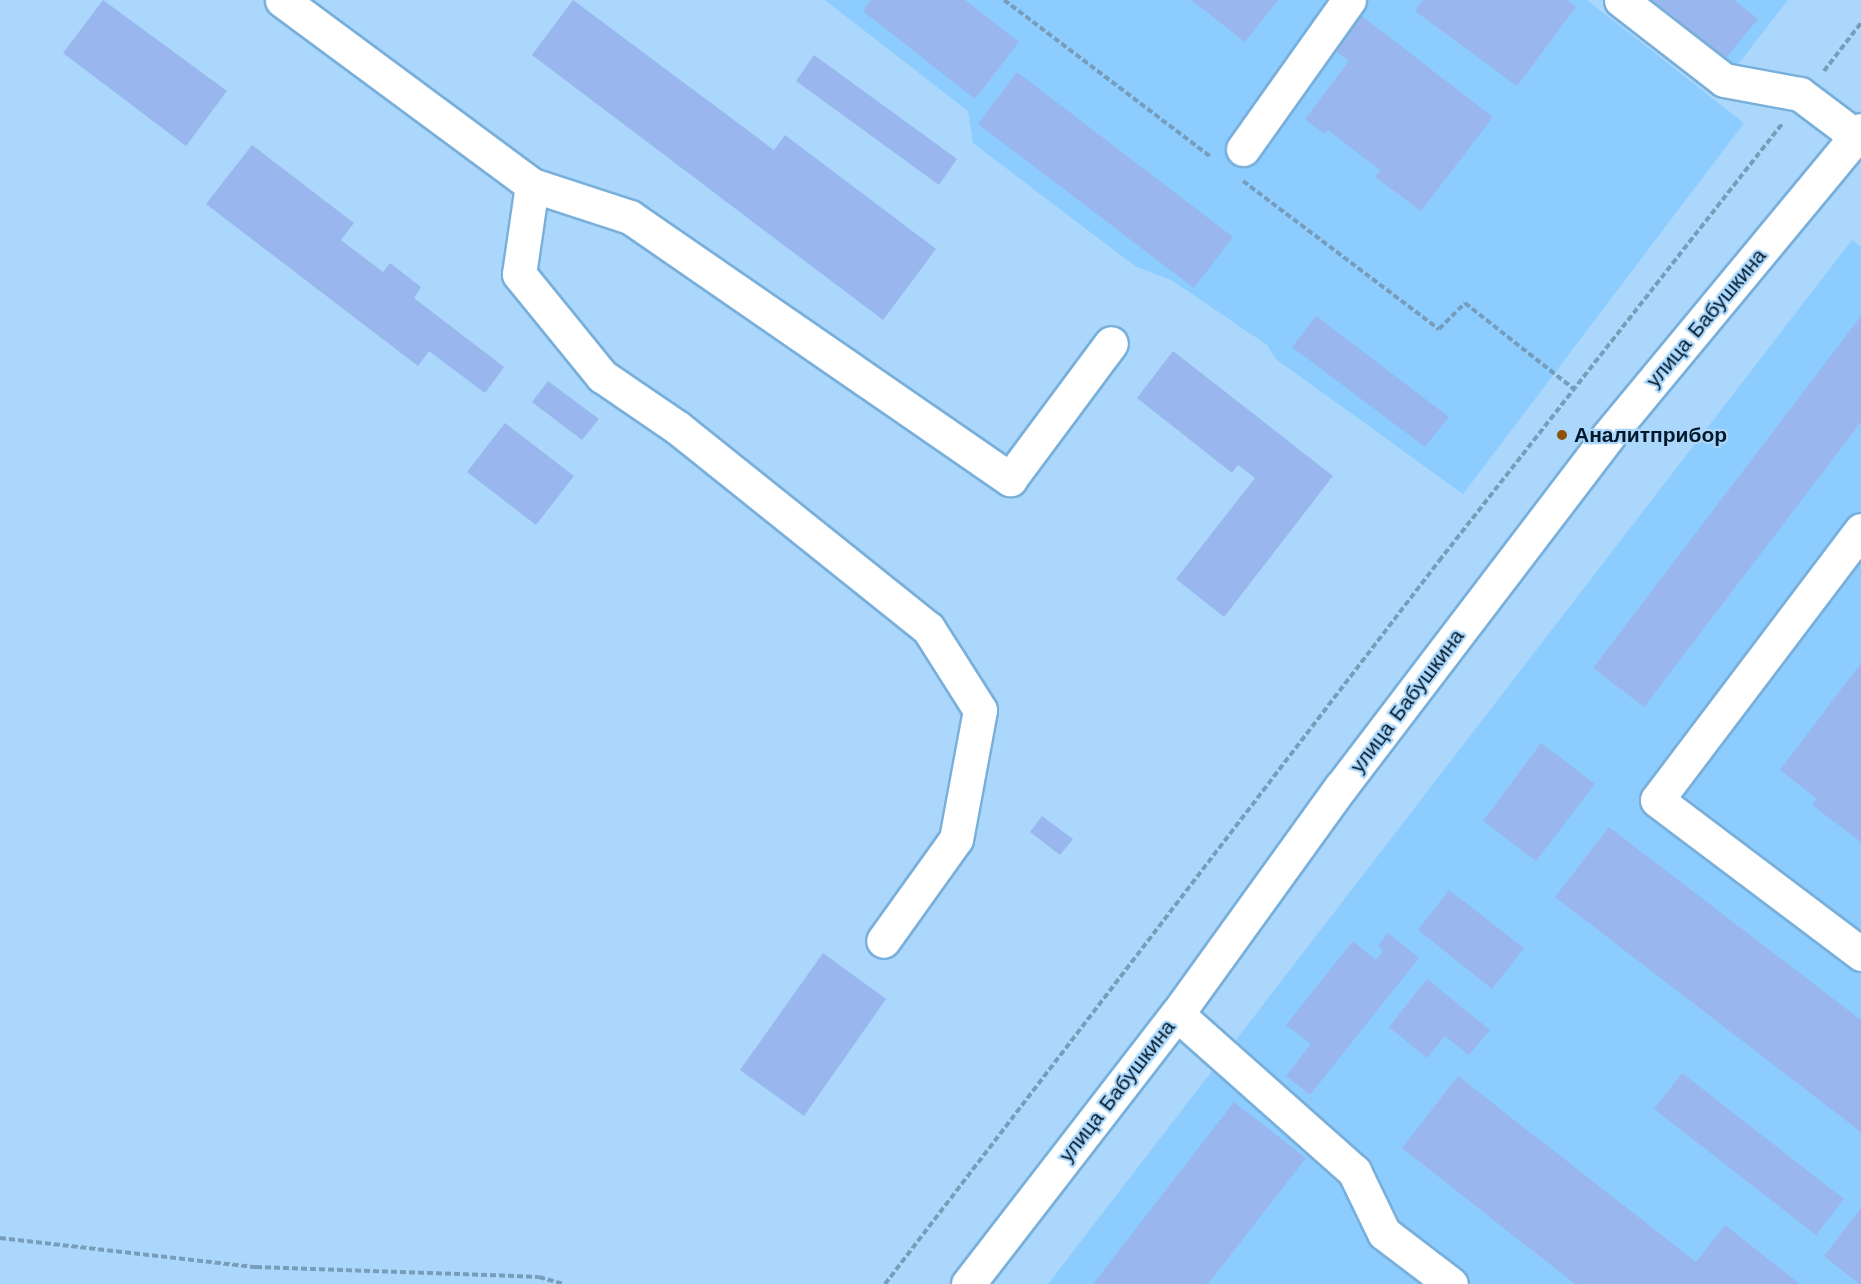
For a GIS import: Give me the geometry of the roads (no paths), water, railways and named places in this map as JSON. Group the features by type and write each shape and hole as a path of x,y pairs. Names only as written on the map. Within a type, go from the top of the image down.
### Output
{"main road":[{"path":"282,0 532,185 630,217 1010,479 1111,343"},
{"path":"1235,164 1348,0"},
{"path":"1621,0 1724,80 1804,96 1859,136"},
{"name":"улица Бабушкина","path":"968,1284 1177,1014 1341,787 1601,446 1859,136"},
{"path":"532,185 519,274 602,376 678,428 928,628 980,710 956,839 883,941"},
{"path":"1861,530 1656,800 1861,954"},
{"path":"1177,1014 1354,1171 1384,1233 1451,1284"}],"place":[{"name":"Аналитприбор","path":"1562,435"}]}
